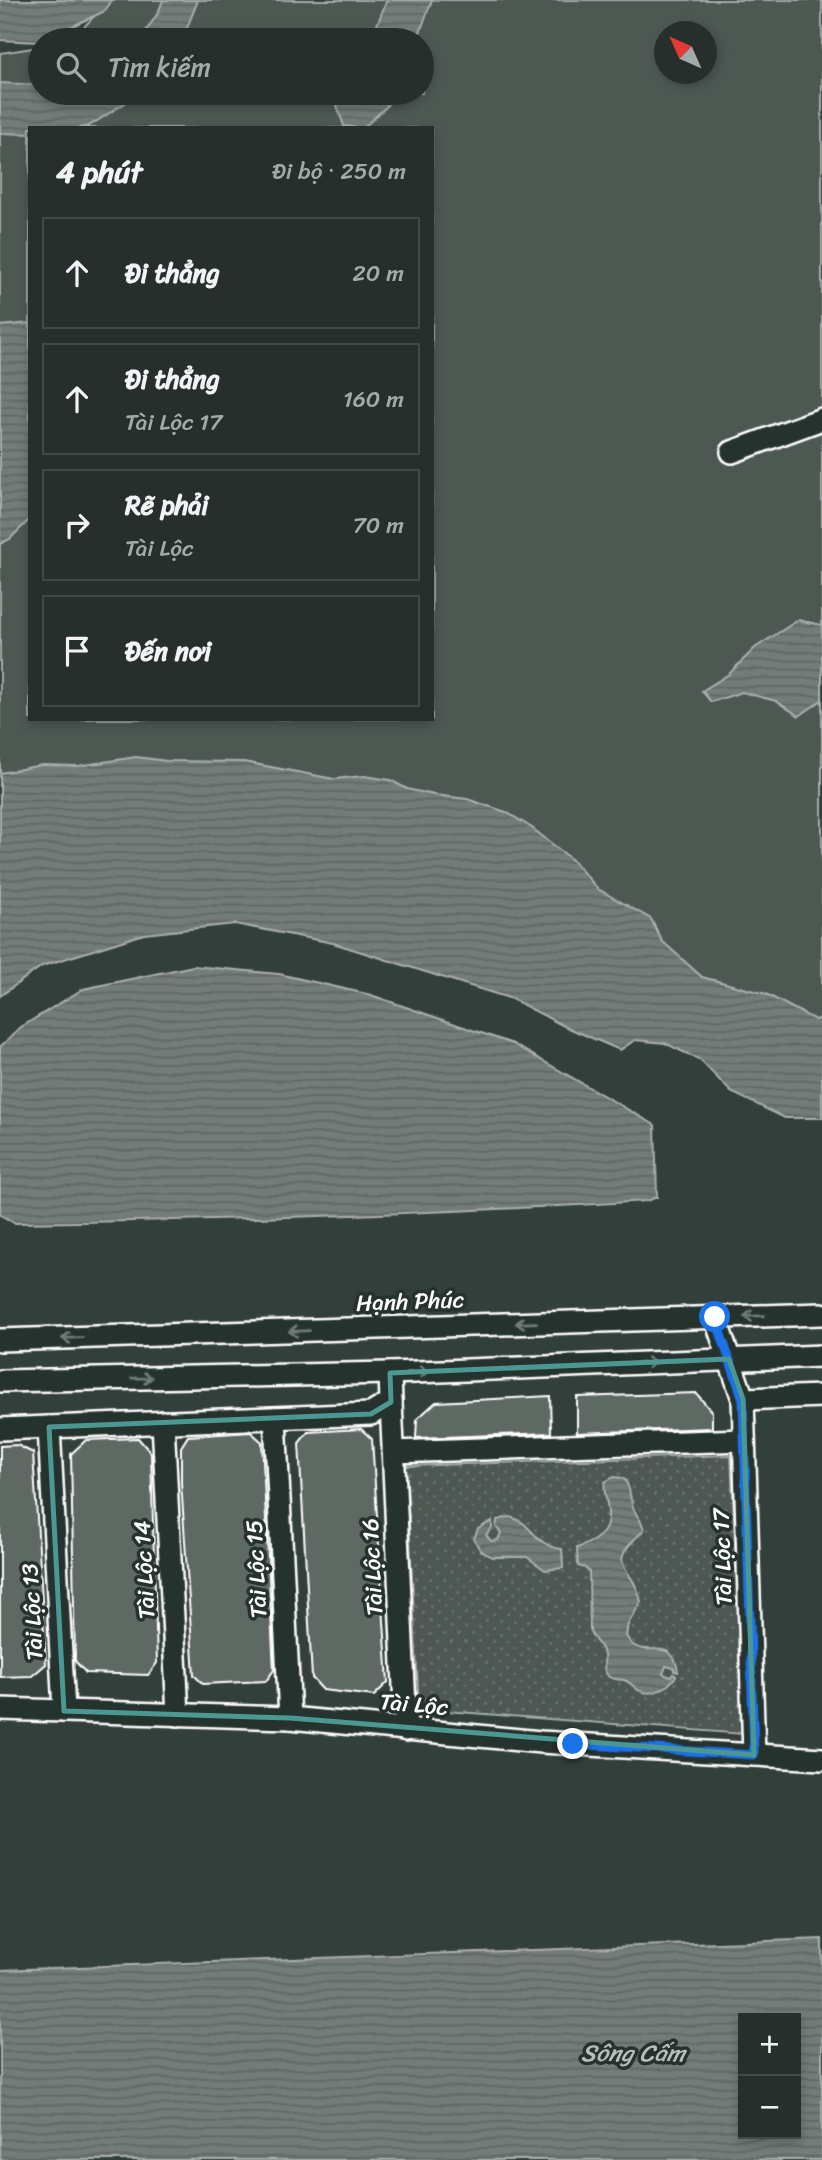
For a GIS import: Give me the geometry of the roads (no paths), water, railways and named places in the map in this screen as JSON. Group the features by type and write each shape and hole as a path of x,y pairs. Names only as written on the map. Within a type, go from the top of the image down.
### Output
{"street":[{"path":"732,452 822,419"},
{"name":"Hạnh Phúc","path":"0,1340 822,1314"},
{"name":"Tài Lộc 17","path":"715,1317 743,1399 754,1755"},
{"path":"0,1381 390,1373 822,1356"},
{"name":"Tài Lộc 16","path":"390,1373 406,1730"},
{"path":"743,1399 822,1396"},
{"path":"0,1429 371,1414 391,1402"},
{"name":"Tài Lộc 15","path":"275,1418 290,1718"},
{"name":"Tài Lộc 14","path":"163,1422 178,1715"},
{"name":"Tài Lộc 13","path":"48,1427 64,1711"},
{"path":"393,1452 744,1440"},
{"name":"Tài Lộc","path":"0,1709 290,1718 541,1742 822,1759"}],"water":[{"path":"0,0 112,0 105,11 68,28 28,28 28,41 0,40"},
{"path":"163,0 198,0 187,28 148,28"},
{"path":"387,0 432,0 422,28 376,28"},
{"path":"0,83 28,84 28,105 122,105 89,126 28,126 28,134 0,133"},
{"path":"387,105 365,126 344,126 337,106"},
{"path":"28,323 28,521 10,539 0,544 0,326"},
{"path":"798,620 822,625 822,700 799,716 776,701 742,692 711,702 702,691 729,674 755,648"},
{"path":"136,757 167,761 244,762 334,779 364,776 390,780 407,789 467,799 506,812 532,828 571,859 598,889 651,919 662,941 702,977 766,994 815,1020 822,1018 822,1118 785,1118 731,1092 700,1060 665,1043 635,1040 620,1050 564,1026 512,999 333,943 235,924 144,934 42,966 0,996 0,773 42,765 78,766"},
{"path":"193,966 279,974 371,995 513,1044 655,1125 657,1197 647,1201 568,1206 252,1218 15,1223 0,1215 0,1047 21,1027 83,989"},
{"path":"614,1477 623,1478 626,1482 634,1510 644,1530 624,1552 622,1560 641,1602 628,1624 626,1636 632,1644 640,1648 671,1654 678,1672 666,1666 663,1674 676,1676 665,1687 649,1693 606,1674 603,1652 590,1631 589,1572 578,1566 577,1548 593,1541 606,1527 608,1513 604,1485"},
{"path":"510,1517 524,1524 544,1543 562,1549 563,1568 545,1570 527,1557 492,1557 480,1550 474,1539 478,1529 492,1521 492,1528 486,1535 491,1541 498,1540 501,1533 496,1527 497,1520"},
{"name":"Sông Cấm","path":"822,1939 822,2160 0,2160 0,1970"}]}
